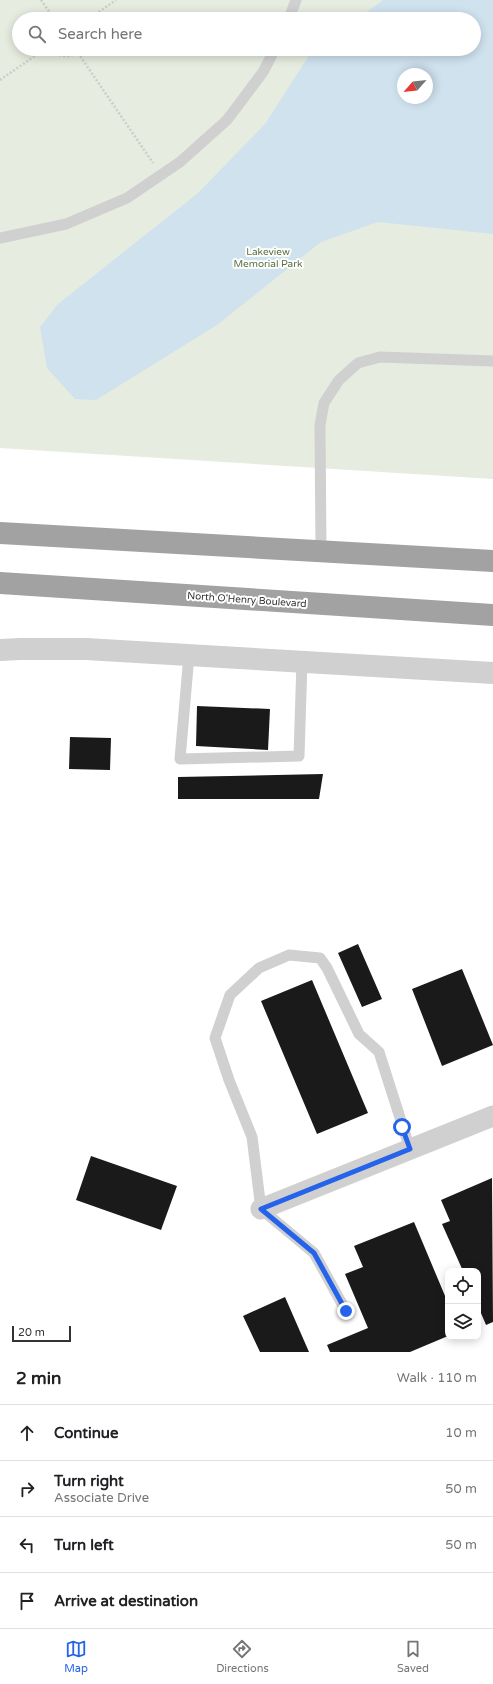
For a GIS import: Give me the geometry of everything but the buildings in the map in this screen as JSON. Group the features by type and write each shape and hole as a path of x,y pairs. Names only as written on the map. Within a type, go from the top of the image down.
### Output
{"highway":[{"path":"0,533 493,561"},
{"name":"North O'Henry Boulevard","path":"0,583 493,615"}],"street":[{"path":"0,650 86,648 493,673"},
{"path":"261,1209 493,1116"}],"lane":[{"path":"292,12 296,0"},
{"path":"0,238 66,224 127,198 180,162 227,120 263,72 271,56"},
{"path":"321,552 320,426 324,403 339,380 358,363 380,357 493,361"},
{"path":"189,655 180,759 299,756 302,661"},
{"path":"346,1311 314,1253 261,1209 252,1137 229,1080 215,1038 230,995 259,968 289,955 320,958 327,968 359,1034 378,1052 410,1149"}],"path":[{"path":"41,0 48,12"},
{"path":"99,12 116,0"},
{"path":"0,80 35,56"},
{"path":"61,56 71,56"},
{"path":"80,56 161,175"}],"green space":[{"name":"Lakeview Memorial Park","path":"0,0 493,0 493,479 0,448"}],"water":[{"path":"383,0 493,0 493,234 378,222 321,242 217,325 96,400 75,399 47,368 40,327 58,304 198,193 265,124 309,56 481,56 481,12 367,12"}],"route":[{"path":"346,1311 314,1253 296,1240 261,1209 410,1149 402,1127"}]}
